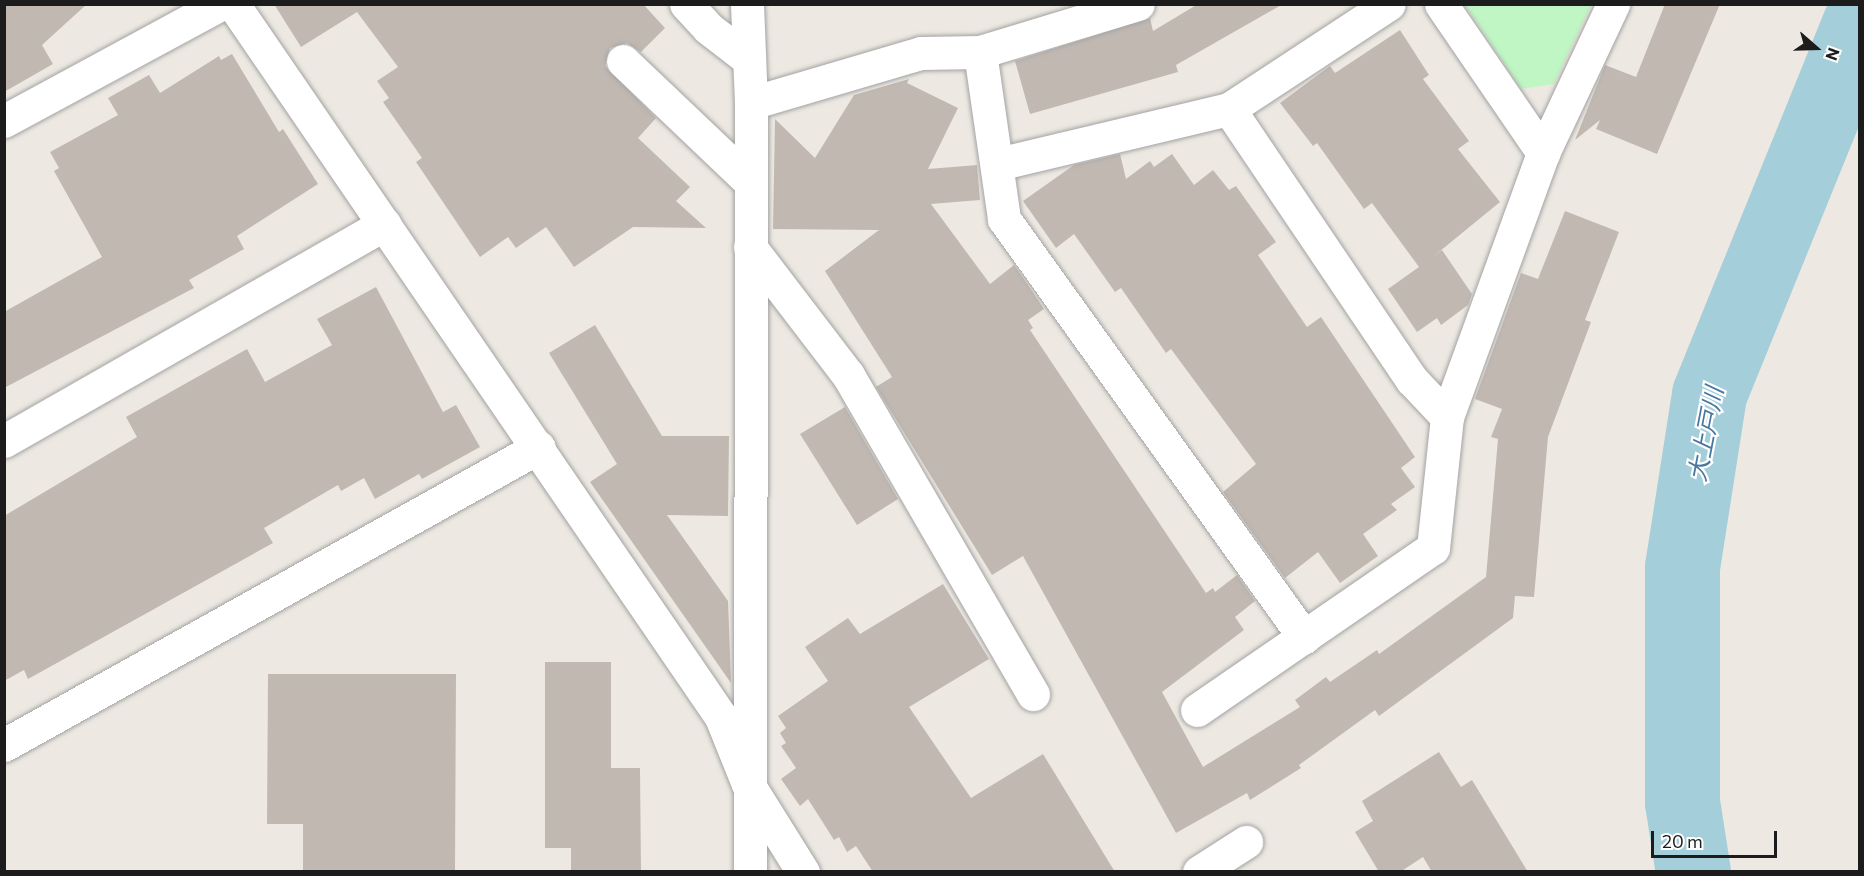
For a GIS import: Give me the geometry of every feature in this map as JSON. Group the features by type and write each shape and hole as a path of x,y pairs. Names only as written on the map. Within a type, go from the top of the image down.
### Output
{"street":[{"path":"4,121 220,4"},
{"path":"233,4 539,447 721,717 748,784 803,872"},
{"path":"686,4 708,28 747,58"},
{"path":"747,4 747,58 751,103 748,784 750,872"},
{"path":"751,103 921,53 980,52 1138,4"},
{"path":"998,164 1230,109 1389,4"},
{"path":"1441,4 1544,153"},
{"path":"1197,710 1433,548 1447,417 1544,153 1613,4"},
{"path":"980,52 998,164 1004,219 1304,637"},
{"path":"623,61 750,182"},
{"path":"1230,109 1412,380 1447,417"},
{"path":"4,441 384,224"},
{"path":"750,247 848,375 1033,694"},
{"path":"4,745 539,447"},
{"path":"1199,872 1246,842"}],"green space":[{"path":"1465,5 1591,5 1554,84 1521,89"}],"building":[{"path":"4,4 87,4 42,45 53,64 4,92"},
{"path":"274,4 643,4 665,28 641,52 627,43 610,48 605,66 656,118 638,138 690,187 676,201 706,228 633,227 574,267 546,227 516,248 508,237 480,257 416,162 422,158 383,102 389,98 377,81 398,67 357,12 301,47"},
{"path":"1198,4 1283,4 1176,65 1178,72 1030,114 1015,61 1150,18 1153,31"},
{"path":"1665,4 1720,4 1657,154 1596,129 1600,120 1575,140 1605,65 1636,77"},
{"path":"1400,30 1429,75 1423,79 1469,141 1458,149 1500,202 1434,256 1442,250 1472,294 1468,305 1441,325 1437,318 1417,332 1388,289 1419,267 1372,203 1364,209 1317,143 1313,146 1280,103 1330,66 1335,73"},
{"path":"232,54 279,132 283,129 318,184 237,236 244,249 189,280 194,288 4,388 4,312 102,257 54,171 59,168 50,152 118,115 108,98 149,75 160,93 219,56 221,60"},
{"path":"909,79 907,83 958,108 928,169 977,165 980,200 931,204 990,284 1014,265 1044,309 1028,320 1033,328 1030,330 1206,593 1213,588 1215,592 1237,575 1255,601 1235,617 1244,630 1162,692 1203,767 1300,707 1295,700 1326,677 1330,682 1377,650 1379,654 1486,577 1498,439 1491,437 1502,409 1475,399 1521,273 1538,279 1565,211 1619,232 1585,320 1591,322 1548,437 1534,597 1515,596 1513,618 1379,716 1375,710 1299,765 1301,768 1250,800 1247,793 1176,833 1023,556 992,575 876,387 892,377 825,271 879,230 773,229 775,119 815,158 854,95"},
{"path":"1120,154 1126,179 1150,161 1154,167 1172,154 1194,185 1213,170 1229,190 1236,186 1276,242 1258,255 1307,327 1321,317 1415,457 1401,468 1415,487 1391,504 1397,510 1363,534 1378,556 1340,583 1318,552 1285,578 1223,492 1256,464 1171,349 1166,353 1121,288 1115,292 1074,234 1056,248 1023,201 1074,165"},
{"path":"376,287 443,412 456,405 480,447 422,479 419,474 375,499 364,478 341,491 338,485 264,528 273,543 28,679 24,670 4,681 4,516 137,437 126,417 247,349 265,382 332,345 317,319"},
{"path":"595,325 662,436 729,436 728,516 667,515 728,601 731,683 590,482 617,464 549,353"},
{"path":"845,407 898,499 857,525 800,434"},
{"path":"943,584 989,659 909,707 971,798 1043,754 1115,872 873,872 856,846 847,852 839,837 834,840 808,799 800,806 781,779 796,768 781,746 786,743 780,733 786,728 778,716 828,681 805,647 848,618 860,634"},
{"path":"545,662 611,662 611,768 640,768 641,872 571,872 571,848 545,848"},
{"path":"268,674 456,674 455,872 303,872 303,824 267,824"},
{"path":"1439,752 1461,787 1472,780 1528,872 1432,872 1423,857 1400,872 1379,872 1355,832 1373,821 1362,801"}],"waterway":[{"name":"大上戸川","path":"1693,872 1682,802 1682,567 1709,394 1860,22"}]}
